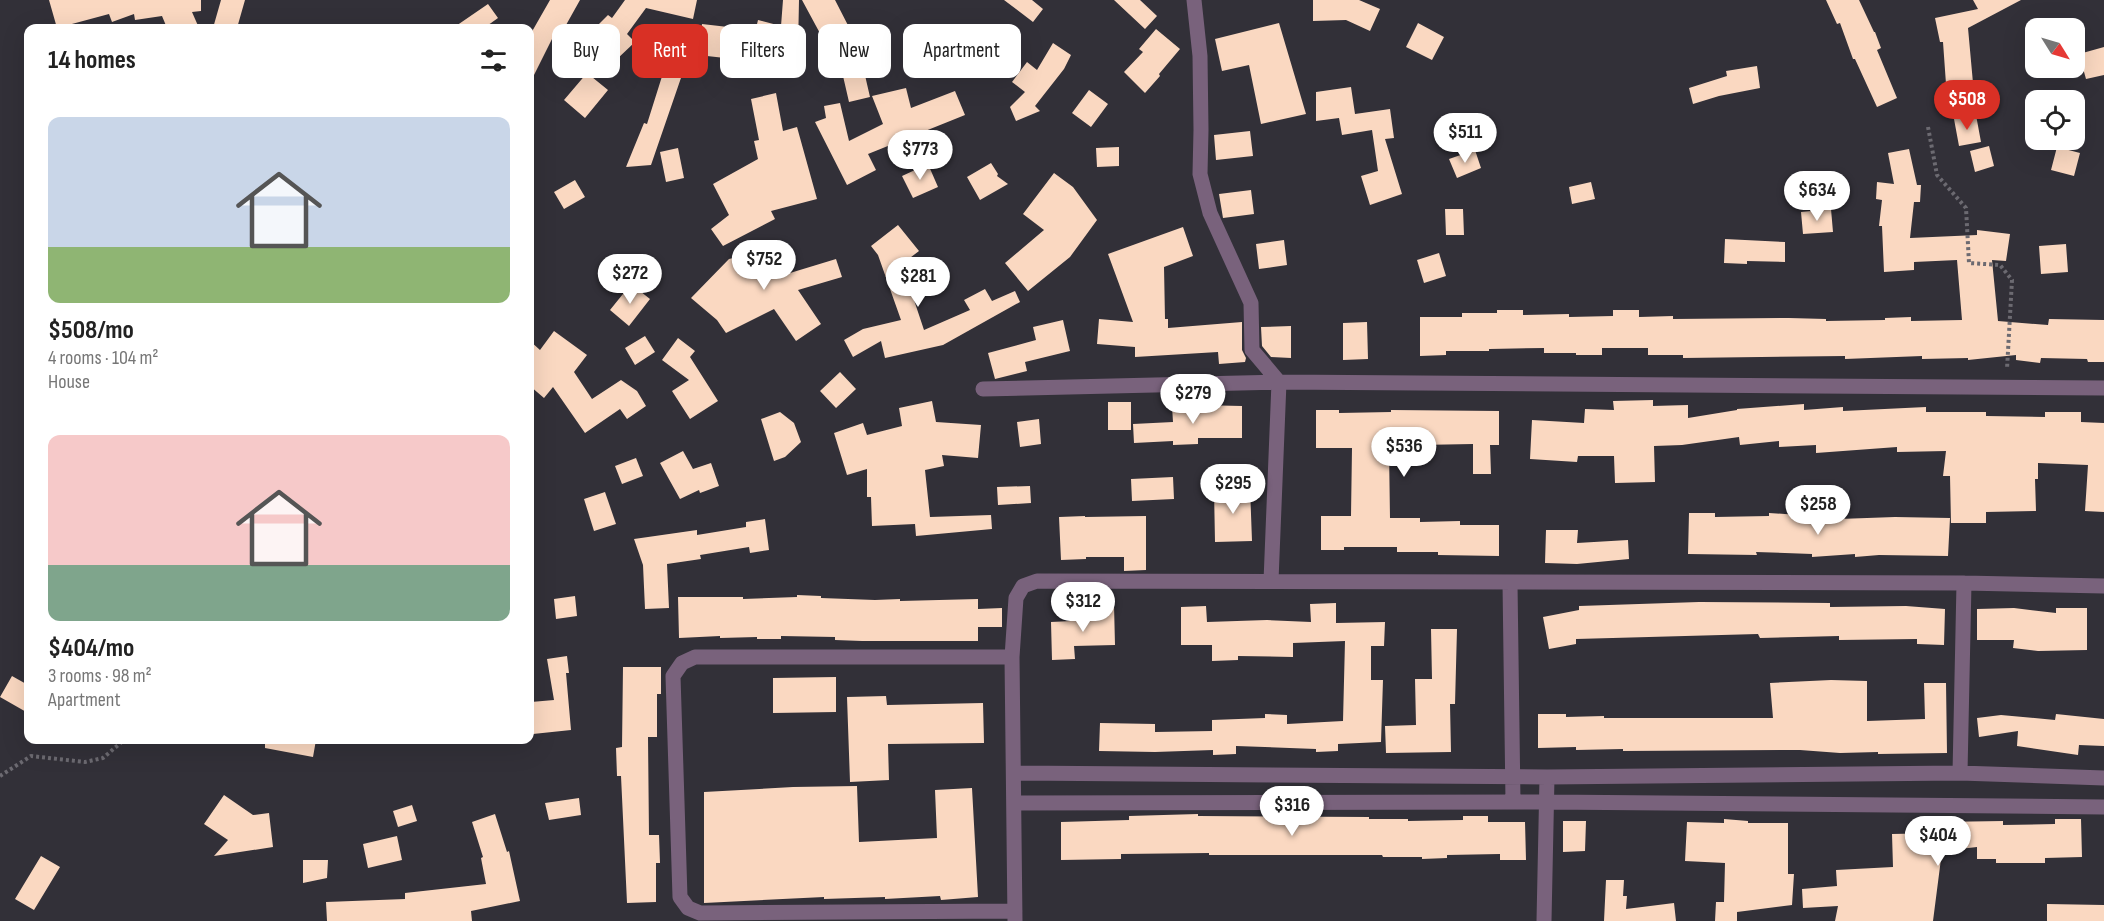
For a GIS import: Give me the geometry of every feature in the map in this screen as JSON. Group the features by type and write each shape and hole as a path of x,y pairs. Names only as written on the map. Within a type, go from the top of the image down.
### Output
{"street":[{"path":"1194,0 1200,56 1200,174 1210,213 1251,303 1252,350 1279,382 1271,581"},
{"path":"983,389 1279,382 2104,388"},
{"path":"1012,657 695,657 682,663 673,675 680,897 688,908 700,913 1015,916 1012,657 1016,598 1023,586 1037,581 1964,583 2104,586"},
{"path":"1510,583 1513,802"},
{"path":"1960,773 1964,583"},
{"path":"1014,773 1512,777 1960,773 2104,778"},
{"path":"1308,775 1310,803"},
{"path":"1737,776 1738,803"},
{"path":"1544,921 1547,777"},
{"path":"1014,803 1548,802 2104,807"}],"path":[{"path":"1928,127 1937,175 1966,208 1968,263 2000,265 2012,280 2007,388"},
{"path":"0,776 31,756 85,762 102,758 119,744"}],"building":[{"path":"49,0 201,0 201,11 192,12 197,24 165,24 162,16 135,20 134,14 112,22 109,14 72,24 56,24"},
{"path":"221,0 245,0 238,24 214,24"},
{"path":"550,0 580,0 567,24 552,24 552,39 534,75 534,28"},
{"path":"625,0 697,0 693,19 646,8 632,24 627,34 632,39 632,45 620,56 620,24 599,24 608,15 612,18"},
{"path":"783,0 799,0 799,24 781,24"},
{"path":"802,0 835,0 847,24 818,24 818,30"},
{"path":"1004,0 1032,0 1043,9 1033,22"},
{"path":"1114,0 1140,0 1157,16 1145,29"},
{"path":"1313,0 1359,0 1380,9 1370,31 1346,20 1313,21"},
{"path":"1826,0 1859,0 1875,32 1881,48 1877,50 1897,98 1877,107 1853,59 1840,23 1837,24"},
{"path":"1973,0 2021,0 1968,28 1973,83 1946,84 1943,42 1940,42 1935,18 1978,9"},
{"path":"488,4 498,18 490,24 459,24"},
{"path":"758,20 773,24 757,24"},
{"path":"1279,23 1306,114 1261,124 1249,65 1222,71 1215,39"},
{"path":"1418,23 1444,37 1432,60 1406,47"},
{"path":"708,25 720,26 720,57 708,56"},
{"path":"1156,29 1180,49 1145,93 1124,72 1143,52 1139,49"},
{"path":"1053,43 1071,55 1064,69 1035,106 1040,111 1016,121 1010,107 1025,92 1012,82 1015,78 1021,78 1021,70 1027,62 1037,70"},
{"path":"2104,47 2104,75 2086,79 2085,52"},
{"path":"1757,66 1760,88 1693,104 1689,88 1727,76 1726,71"},
{"path":"583,78 593,78 608,90 585,118 564,100"},
{"path":"661,78 681,78 651,165 626,167 644,123 647,124"},
{"path":"843,78 866,78 870,97 849,102"},
{"path":"1351,87 1355,114 1390,109 1394,138 1385,139 1402,194 1370,205 1361,176 1378,171 1372,130 1342,135 1339,118 1316,121 1316,92"},
{"path":"906,88 911,108 955,91 965,115 868,154 876,170 847,185 815,122 826,118 824,106 840,103 849,141 883,124 872,96"},
{"path":"1089,90 1108,104 1091,127 1072,113"},
{"path":"776,93 783,131 797,127 817,199 771,211 775,219 723,246 711,229 729,215 713,184 758,159 754,141 759,140 751,99"},
{"path":"1976,115 1981,142 1959,146 1954,119"},
{"path":"1250,131 1253,156 1216,160 1214,135"},
{"path":"1989,146 1994,166 1975,172 1970,151"},
{"path":"1119,147 1119,166 1097,167 1096,148"},
{"path":"678,148 684,178 666,182 660,152"},
{"path":"1909,149 1917,185 1921,185 1920,202 1914,202 1910,238 1977,235 1977,230 2010,234 2006,261 1992,260 1998,321 2048,325 2049,319 2104,320 2104,362 2088,362 2087,359 2041,358 2040,363 2016,360 2016,355 1968,360 1968,358 1922,359 1922,356 1845,359 1845,356 1683,358 1683,355 1648,355 1648,348 1602,348 1602,355 1544,353 1544,348 1446,351 1446,355 1420,356 1420,317 1462,317 1462,313 1497,313 1497,310 1523,310 1523,315 1569,314 1569,317 1613,316 1613,310 1639,310 1639,317 1673,316 1673,319 1789,318 1826,319 1826,321 1911,317 1911,321 1962,320 1957,260 1914,262 1914,270 1884,272 1882,226 1879,226 1882,200 1876,199 1877,182 1894,184 1888,153"},
{"path":"1475,150 1481,168 1457,178 1449,159"},
{"path":"2056,150 2080,153 2074,176 2051,170"},
{"path":"991,163 997,176 1008,184 980,200 967,177"},
{"path":"928,164 938,187 913,198 902,176"},
{"path":"1054,173 1073,187 1097,220 1070,257 1028,291 1005,263 1044,230 1023,214"},
{"path":"575,180 585,197 564,209 554,192"},
{"path":"1591,182 1595,199 1572,204 1569,187"},
{"path":"1251,190 1254,214 1223,218 1219,194"},
{"path":"1445,209 1463,209 1464,235 1446,235"},
{"path":"1831,209 1833,232 1803,234 1801,212"},
{"path":"898,225 919,251 902,264 924,330 970,310 964,300 985,289 992,301 1015,291 1020,302 943,345 885,358 881,341 853,357 844,340 863,329 901,320 878,255 871,246"},
{"path":"1183,227 1193,256 1164,267 1165,319 1168,319 1168,328 1242,322 1242,350 1246,358 1245,362 1219,364 1218,352 1135,357 1135,347 1097,344 1099,319 1133,322 1108,254"},
{"path":"1725,239 1785,242 1785,262 1724,263"},
{"path":"1284,240 1287,265 1259,269 1256,244"},
{"path":"2066,244 2068,272 2041,274 2039,246"},
{"path":"784,246 790,273 836,259 842,277 798,290 821,324 796,341 774,309 726,333 717,320 691,298 729,259"},
{"path":"1439,253 1446,276 1424,283 1417,260"},
{"path":"631,284 650,299 629,326 610,310"},
{"path":"1063,320 1070,351 1025,362 1027,371 995,379 988,353 1036,340 1033,327"},
{"path":"1367,322 1368,359 1343,360 1343,323"},
{"path":"1291,326 1291,358 1271,357 1262,346 1261,327"},
{"path":"554,331 587,355 574,372 592,399 621,380 637,391 646,406 627,419 620,409 585,433 553,387 544,398 534,389 534,345 540,350"},
{"path":"645,336 655,352 635,365 625,348"},
{"path":"678,338 695,351 690,357 718,401 690,419 672,391 689,380 662,360"},
{"path":"840,372 856,389 836,408 820,391"},
{"path":"1653,400 1653,406 1688,405 1688,418 1737,409 1804,404 1804,410 1843,407 1843,411 1926,407 1926,412 1986,412 1986,416 2045,417 2045,412 2081,412 2081,422 2104,423 2104,512 2085,511 2088,465 2038,463 2038,479 2035,479 2036,511 1986,512 1986,523 1951,523 1950,476 1943,476 1946,451 1897,452 1897,447 1816,453 1816,445 1779,447 1779,441 1740,445 1739,437 1682,445 1654,446 1655,482 1615,483 1614,456 1578,456 1577,462 1530,459 1532,420 1584,423 1585,409 1614,410 1613,401"},
{"path":"932,401 936,422 981,425 978,458 942,455 944,466 925,470 930,517 991,515 992,529 916,536 915,524 872,526 871,497 867,497 867,469 847,475 834,433 863,423 867,435 902,426 899,408"},
{"path":"1108,402 1131,402 1131,430 1108,430"},
{"path":"1172,406 1242,406 1242,438 1198,438 1198,444 1173,445 1173,441 1134,443 1133,424 1173,422"},
{"path":"1316,410 1339,410 1339,413 1391,412 1391,410 1499,411 1499,445 1490,445 1491,474 1473,474 1473,444 1419,445 1419,450 1389,449 1390,518 1420,518 1420,522 1460,521 1460,525 1499,525 1499,556 1397,552 1397,547 1344,547 1344,550 1321,550 1321,516 1351,516 1352,448 1316,448"},
{"path":"780,412 794,423 801,442 785,457 774,461 761,419"},
{"path":"1039,419 1041,444 1020,447 1017,422"},
{"path":"683,451 693,469 711,463 719,486 700,493 699,490 680,499 660,463"},
{"path":"636,458 643,476 622,484 615,466"},
{"path":"1173,477 1174,499 1132,501 1131,479"},
{"path":"1030,486 1031,503 998,505 997,487"},
{"path":"1250,487 1252,541 1215,542 1214,489"},
{"path":"605,492 616,524 594,531 584,499"},
{"path":"1689,513 1715,513 1715,517 1769,516 1769,513 1799,515 1799,518 1839,516 1839,519 1950,518 1948,556 1855,557 1855,554 1812,557 1812,554 1756,552 1757,555 1688,554"},
{"path":"1146,516 1146,570 1124,571 1124,557 1086,557 1086,559 1061,560 1059,517"},
{"path":"765,519 769,550 750,553 749,547 700,555 701,559 667,564 669,608 645,609 643,565 634,539 697,530 697,535 746,527 746,522"},
{"path":"1546,530 1578,530 1577,543 1628,540 1629,559 1577,564 1545,563"},
{"path":"797,595 821,596 821,598 900,599 900,601 978,599 978,609 1002,608 1002,627 978,627 978,641 862,641 835,640 835,637 781,636 781,639 720,638 720,636 679,638 678,597 743,597 743,599 797,597"},
{"path":"575,596 577,616 556,619 554,599"},
{"path":"1699,602 1830,603 1830,607 1906,606 1945,609 1944,645 1917,644 1917,639 1839,640 1839,636 1760,638 1758,634 1576,639 1576,644 1549,649 1543,617 1579,610 1579,606"},
{"path":"1336,603 1336,623 1385,622 1384,646 1371,646 1371,680 1383,680 1381,742 1338,744 1338,751 1316,752 1316,749 1236,746 1236,754 1213,755 1213,750 1099,751 1100,723 1155,724 1155,732 1212,731 1212,720 1265,718 1265,714 1287,715 1287,724 1343,721 1345,641 1293,643 1293,657 1238,656 1238,660 1212,661 1212,645 1181,645 1181,607 1206,606 1207,622 1267,620 1311,622 1310,604"},
{"path":"1114,605 1115,645 1074,646 1075,659 1052,660 1051,622 1091,620 1091,606"},
{"path":"2014,608 2056,613 2056,608 2087,608 2087,650 2038,651 2013,648 2014,640 1977,640 1977,609"},
{"path":"1431,629 1457,629 1455,704 1450,704 1451,752 1386,753 1385,726 1416,725 1415,679 1432,679"},
{"path":"567,656 569,673 566,673 571,730 534,734 534,702 554,700 547,659"},
{"path":"623,667 661,667 661,694 657,694 657,737 648,737 649,835 659,835 660,863 656,863 656,902 627,903 621,776 617,776 616,748 622,747"},
{"path":"12,676 24,683 24,711 0,697"},
{"path":"836,677 836,712 773,713 773,678"},
{"path":"1867,681 1867,721 1925,719 1924,683 1946,683 1947,753 1878,754 1878,752 1840,753 1800,750 1623,751 1623,749 1576,750 1576,747 1538,748 1538,714 1566,714 1566,717 1604,716 1604,718 1773,718 1770,683"},
{"path":"886,696 887,705 983,703 984,743 888,744 889,780 850,782 847,697"},
{"path":"2056,714 2104,719 2104,746 2079,745 2078,755 2017,746 2018,731 1979,737 1977,718 2001,715 2055,720"},
{"path":"265,744 315,744 313,757 265,748"},
{"path":"857,786 859,842 937,838 935,790 972,788 978,897 941,900 940,896 885,899 885,897 824,899 824,897 704,903 704,792"},
{"path":"224,795 253,815 269,813 273,847 214,856 228,840 204,824"},
{"path":"579,798 581,815 549,820 545,803"},
{"path":"412,805 417,821 398,827 393,811"},
{"path":"495,814 507,852 509,851 520,901 471,911 472,921 327,921 326,902 405,899 405,893 486,884 481,858 483,857 472,822"},
{"path":"1198,814 1198,816 1369,817 1369,819 1408,819 1408,821 1463,820 1463,816 1488,816 1488,822 1525,822 1526,860 1500,860 1500,854 1447,855 1447,858 1422,859 1422,857 1383,857 1382,855 1209,855 1209,853 1121,854 1121,859 1061,860 1061,822 1129,820 1129,816"},
{"path":"1724,819 1748,821 1748,823 1788,823 1788,874 1794,874 1792,905 1737,912 1737,921 1715,921 1716,902 1724,902 1725,863 1685,861 1687,822 1724,823"},
{"path":"2055,819 2081,819 2082,857 2045,858 2045,863 1996,863 1996,859 1977,859 1977,847 1942,851 1933,921 1835,921 1838,906 1803,908 1802,889 1837,886 1836,870 1893,867 1892,834 1940,833 1939,822 2003,821 2003,825 2055,824"},
{"path":"1563,821 1586,821 1585,851 1563,852"},
{"path":"397,836 402,860 368,868 363,844"},
{"path":"41,856 60,867 34,910 15,899"},
{"path":"303,860 328,860 327,878 303,883"},
{"path":"1606,880 1624,880 1623,896 1627,896 1626,909 1674,903 1676,921 1604,921"},
{"path":"2047,904 2104,905 2104,921 2047,921"}]}
